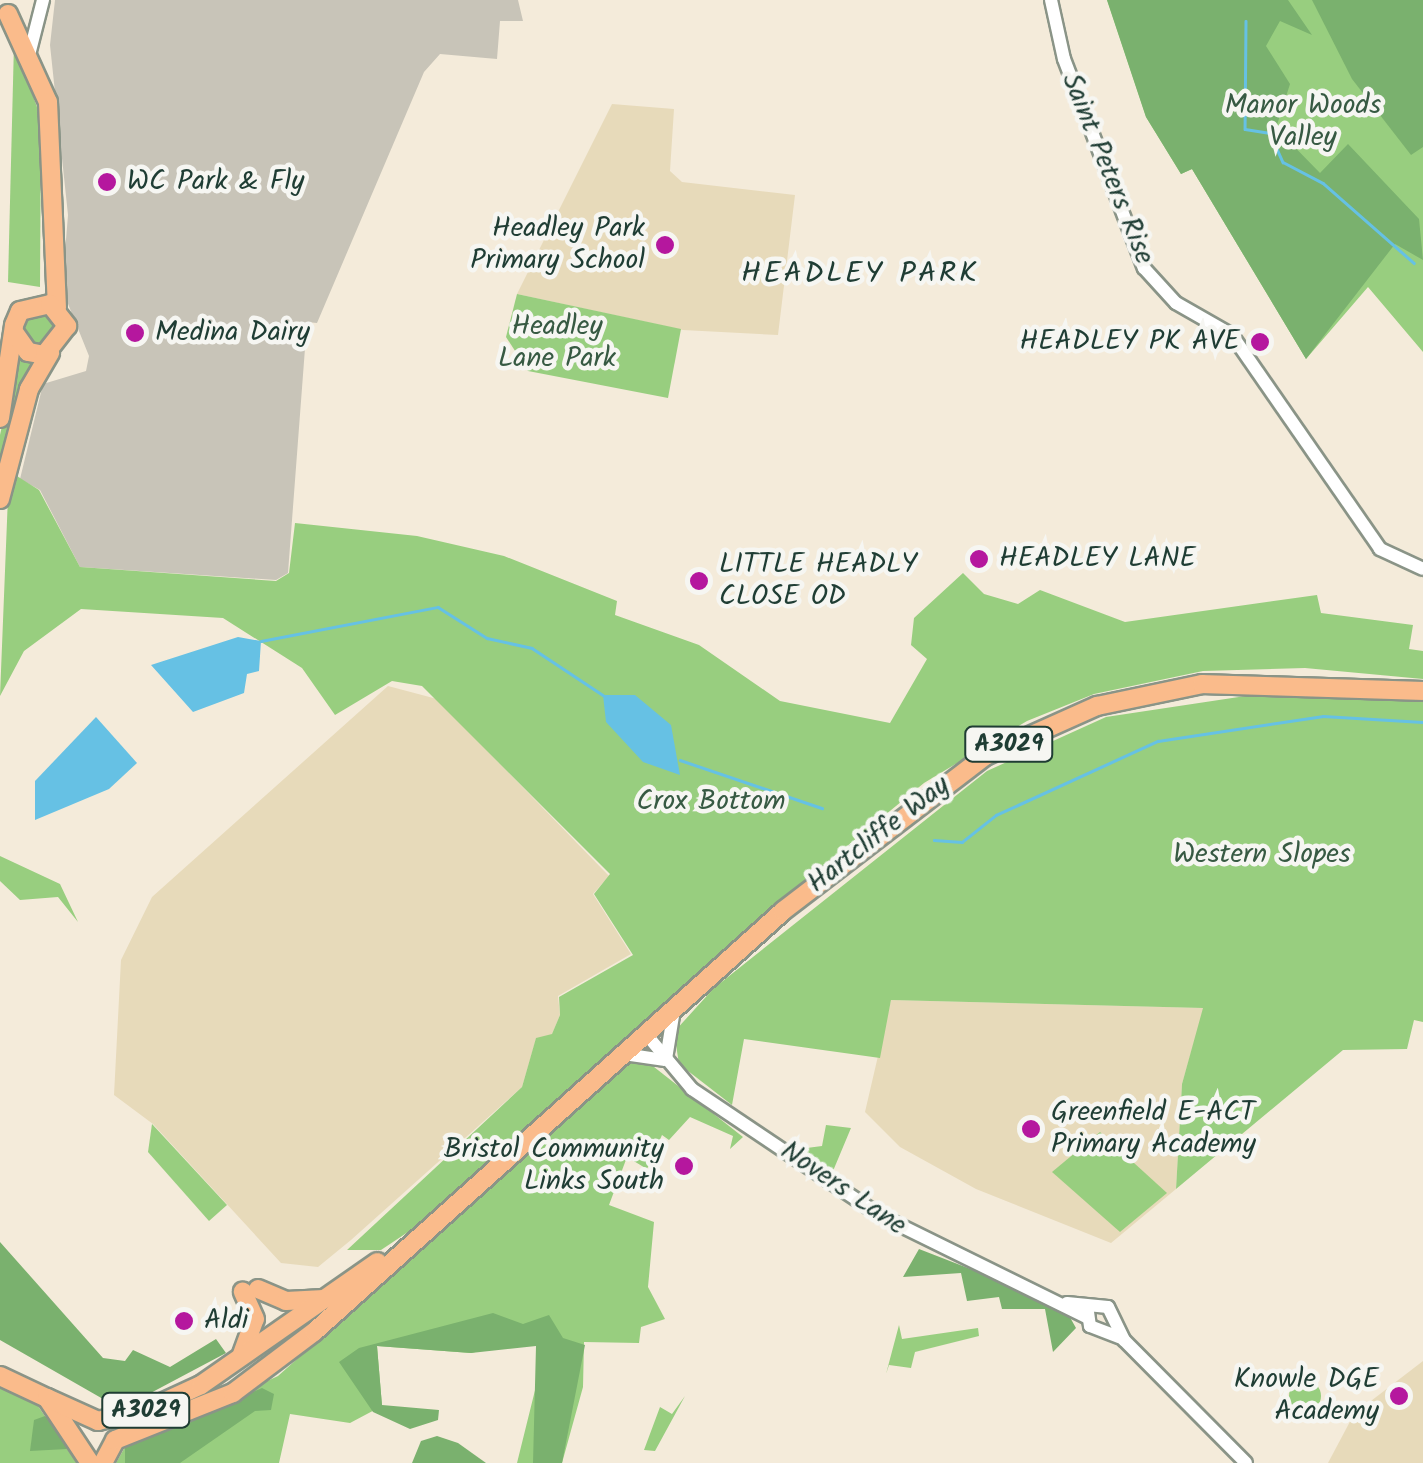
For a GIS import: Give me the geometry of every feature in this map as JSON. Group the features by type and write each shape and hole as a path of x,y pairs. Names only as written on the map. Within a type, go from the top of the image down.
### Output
{"highway":[{"path":"1,499 28,388 66,334 50,276 52,127 30,50 5,7"},
{"path":"0,418 20,310 35,302 50,276"},
{"path":"35,302 57,308"},
{"path":"14,332 28,352 50,353"},
{"name":"Hartcliffe Way","path":"102,1463 123,1436 233,1393 439,1220 675,1006 913,804 1056,720 1202,684 1423,691"},
{"name":"Hartcliffe Way","path":"47,1398 115,1421 238,1359 439,1220"},
{"path":"238,1359 255,1330 251,1290 286,1301 324,1299"},
{"path":"0,1364 47,1398 90,1463"},
{"path":"0,1376 22,1382"}],"street":[{"path":"30,50 43,0"},
{"name":"Saint Peters Rise","path":"1051,0 1064,59 1144,268 1176,303 1232,335 1380,550 1423,568"},
{"path":"624,1054 666,1061 675,1006"},
{"name":"Novers Lane","path":"646,1034 692,1088 909,1234 1090,1311"},
{"path":"1090,1311 1113,1317 1124,1340 1246,1463"},
{"path":"1090,1311 1100,1330 1124,1340"},
{"path":"1100,1330 1113,1317"}],"shaded area":[{"path":"55,0 518,0 523,21 500,21 497,59 440,54 424,72 317,323 307,322 288,573 276,580 80,567 40,490 20,479 43,384 86,371 89,356 62,289 68,215 50,45"},
{"name":"Headley Park Primary School","path":"612,104 674,109 670,171 682,182 795,195 778,335 683,330 517,294"},
{"path":"388,686 437,699 609,876 593,894 631,954 558,996 560,1015 551,1037 536,1039 522,1087 351,1240 318,1267 281,1263 153,1124 114,1095 121,960 152,897"},
{"name":"Greenfield E-ACT Primary Academy","path":"891,1000 1204,1008 1182,1084 1176,1189 1111,1243 976,1189 900,1147 865,1112"},
{"name":"Knowle DGE Academy","path":"1423,1361 1423,1463 1328,1463 1354,1414"}],"green space":[{"name":"Manor Woods Valley","path":"1107,0 1423,0 1423,352 1368,287 1306,359 1192,169 1181,174 1146,117"},
{"name":"Manor Woods Valley","path":"1107,0 1288,0 1312,35 1280,21 1266,46 1290,84 1276,128 1320,173 1348,144 1419,219 1423,260 1395,244 1306,359 1192,169 1181,174 1146,117"},
{"path":"1312,0 1423,0 1423,147 1411,155 1352,79"},
{"path":"14,43 41,118 40,287 8,282"},
{"name":"Headley Lane Park","path":"517,294 681,329 668,398 528,371 506,337"},
{"path":"42,307 62,327 37,350 20,321"},
{"path":"18,351 42,361 0,481 0,435"},
{"name":"Crox Bottom","path":"9,471 39,490 80,567 276,581 289,573 295,523 417,536 504,556 617,601 615,615 699,645 780,701 890,723 927,659 911,645 914,618 963,573 984,594 1018,604 1040,590 1125,622 1317,595 1321,613 1413,625 1409,649 1423,651 1423,679 1305,668 1203,671 1094,694 1027,721 924,783 840,852 438,1212 381,1250 347,1250 522,1087 536,1038 552,1034 560,1015 559,997 633,955 594,894 610,874 422,686 392,681 335,715 302,668 223,618 81,609 24,651 0,696"},
{"name":"Western Slopes","path":"1272,692 1423,701 1423,1022 1414,1020 1407,1049 1343,1050 1176,1189 1182,1084 1203,1008 891,1000 880,1058 744,1039 732,1105 679,1064 674,1032 714,988 987,771 1106,717"},
{"path":"0,856 60,884 78,922 58,897 20,900 0,881"},
{"path":"630,1062 649,1063 743,1137 730,1149 733,1136 690,1117 669,1140 662,1135 647,1169 627,1157 609,1205 654,1222 648,1287 665,1319 641,1327 639,1343 584,1342 583,1387 562,1463 517,1463 541,1366 536,1346 510,1344 471,1353 377,1346 382,1406 350,1423 290,1414 279,1463 116,1463 125,1447 278,1376"},
{"path":"152,1124 227,1205 209,1221 148,1152"},
{"path":"826,1125 851,1128 833,1171 799,1149 822,1146"},
{"path":"1100,1132 1167,1193 1120,1232 1052,1172"},
{"path":"0,1242 103,1358 125,1361 133,1350 170,1367 216,1339 226,1353 128,1405 110,1403 0,1340"},
{"path":"919,1249 1063,1305 1076,1328 1053,1352 1045,1309 1002,1309 999,1297 967,1301 961,1273 903,1277"},
{"path":"493,1313 523,1324 549,1315 563,1338 585,1345 562,1463 533,1463 536,1346 471,1353 377,1346 382,1405 439,1410 438,1420 410,1429 373,1412 339,1362 359,1348"},
{"path":"899,1325 902,1339 978,1328 979,1336 915,1352 911,1368 889,1365 886,1374"},
{"path":"1305,1380 1317,1384 1321,1396 1317,1408 1305,1412 1293,1408 1289,1396 1293,1384"},
{"path":"0,1386 38,1406 77,1463 0,1463"},
{"path":"262,1388 274,1394 271,1410 255,1411 180,1463 125,1463 125,1447"},
{"path":"685,1396 655,1451 644,1450 660,1407 672,1414"},
{"path":"45,1416 67,1449 30,1451 34,1420"},
{"path":"437,1436 458,1443 486,1463 412,1463 421,1441"}],"water":[{"path":"238,637 261,641 259,671 247,674 244,693 193,712 151,665"},
{"path":"603,695 635,695 671,725 680,775 643,762 606,722"},
{"path":"96,717 137,763 109,789 35,820 35,781"}],"waterway":[{"path":"1246,21 1245,129 1270,133 1283,162 1323,183 1414,263"},
{"path":"261,641 438,607 487,638 532,648 603,695"},
{"path":"934,840 962,842 996,815 1158,741 1323,716 1423,722"},
{"path":"680,760 822,808"}],"place":[{"name":"WC Park & Fly","path":"107,182"},
{"name":"Headley Park Primary School","path":"665,245"},
{"name":"Medina Dairy","path":"135,333"},
{"name":"HEADLEY PK AVE","path":"1260,342"},
{"name":"HEADLEY LANE","path":"979,559"},
{"name":"LITTLE HEADLY CLOSE OD","path":"699,581"},
{"name":"Greenfield E-ACT Primary Academy","path":"1031,1129"},
{"name":"Bristol Community Links South","path":"684,1166"},
{"name":"Aldi","path":"184,1321"},
{"name":"Knowle DGE Academy","path":"1399,1396"}],"district":[{"name":"HEADLEY PARK","path":"860,274"}]}
